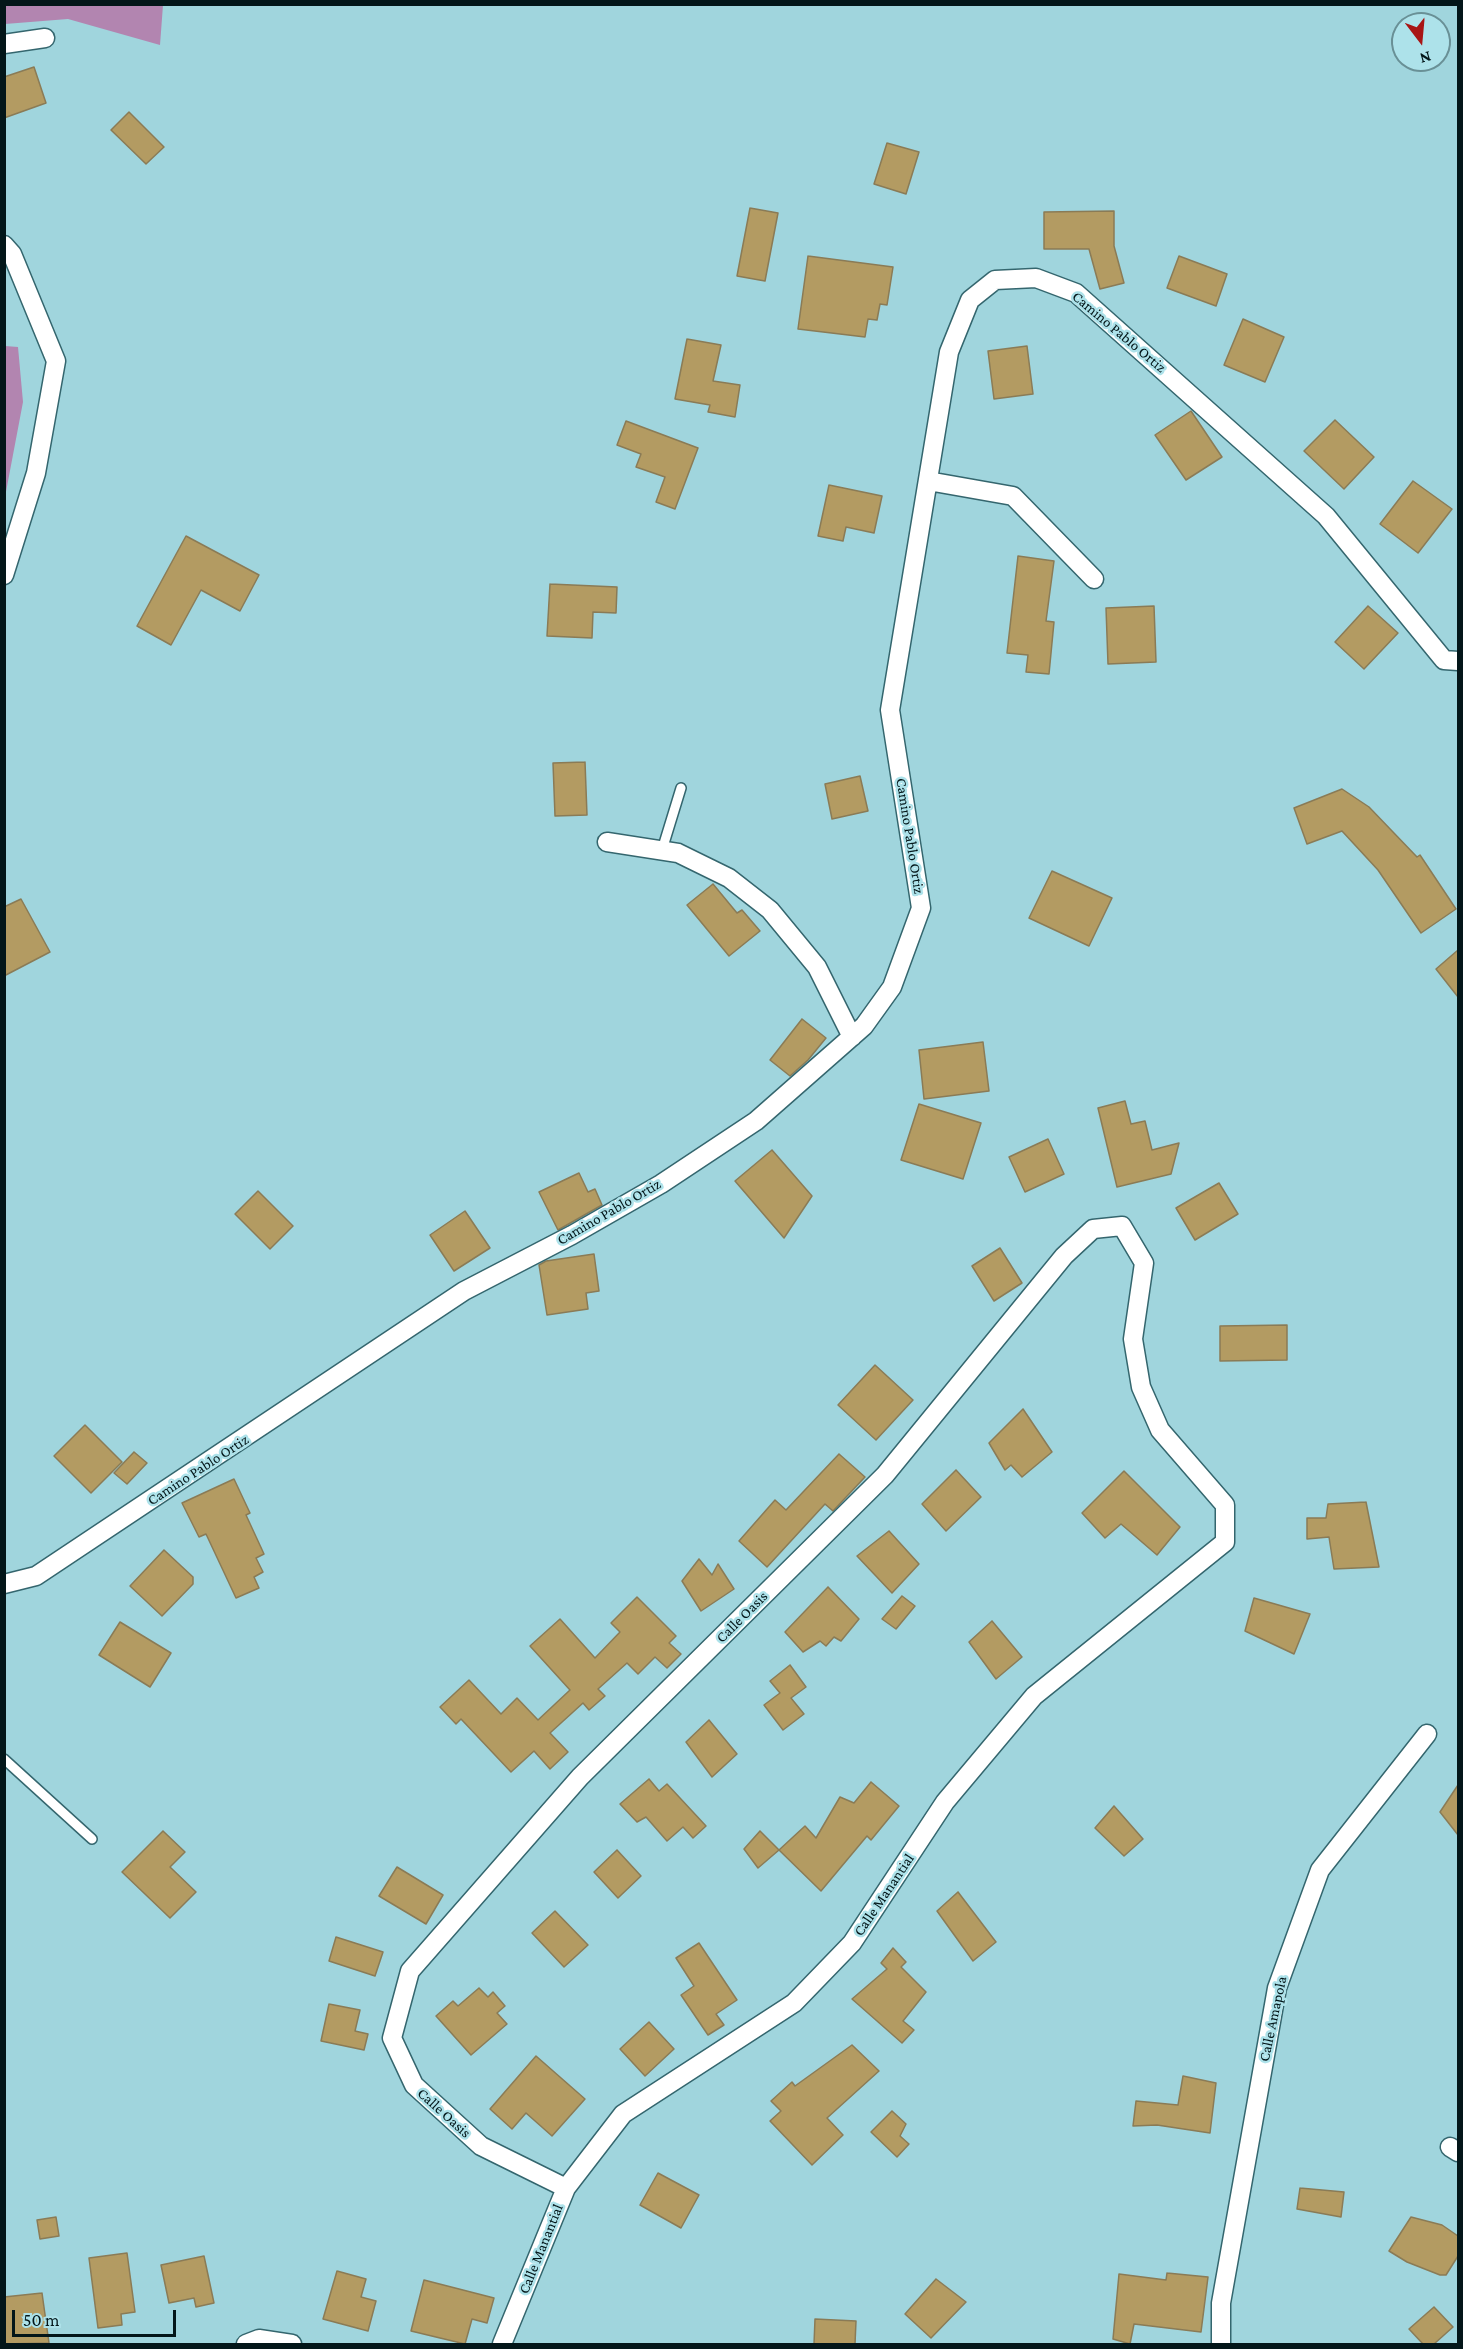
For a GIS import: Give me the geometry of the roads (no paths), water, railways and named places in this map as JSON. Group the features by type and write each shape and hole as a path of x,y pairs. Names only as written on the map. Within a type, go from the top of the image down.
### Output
{"street":[{"path":"4,44 45,38"},
{"path":"4,245 12,254 56,361 36,473 4,575"},
{"name":"Camino Pablo Ortiz","path":"4,1584 36,1576 465,1291 572,1235 661,1184 756,1121 864,1026 892,987 921,908 890,710 949,352 970,300 995,280 1036,278 1076,293 1326,516 1444,660 1458,661"},
{"path":"928,481 1013,496 1094,579"},
{"path":"607,842 678,853 729,878 770,910 817,967 852,1037"},
{"name":"Calle Oasis","path":"566,2188 481,2146 414,2085 392,2038 410,1971 580,1777 885,1475 1064,1256 1093,1229 1122,1226 1144,1263 1133,1339 1141,1387 1160,1430 1176,1448"},
{"name":"Calle Manantial","path":"502,2344 566,2188 623,2114 794,2003 852,1943 945,1802 1034,1696 1226,1542 1225,1505 1176,1448"},
{"name":"Calle Amapola","path":"1221,2344 1221,2304 1277,1988 1320,1870 1426,1734"},
{"path":"246,2344 259,2339 292,2344"}],"lane":[{"path":"662,850 681,788"},
{"path":"4,1759 92,1839"}]}
